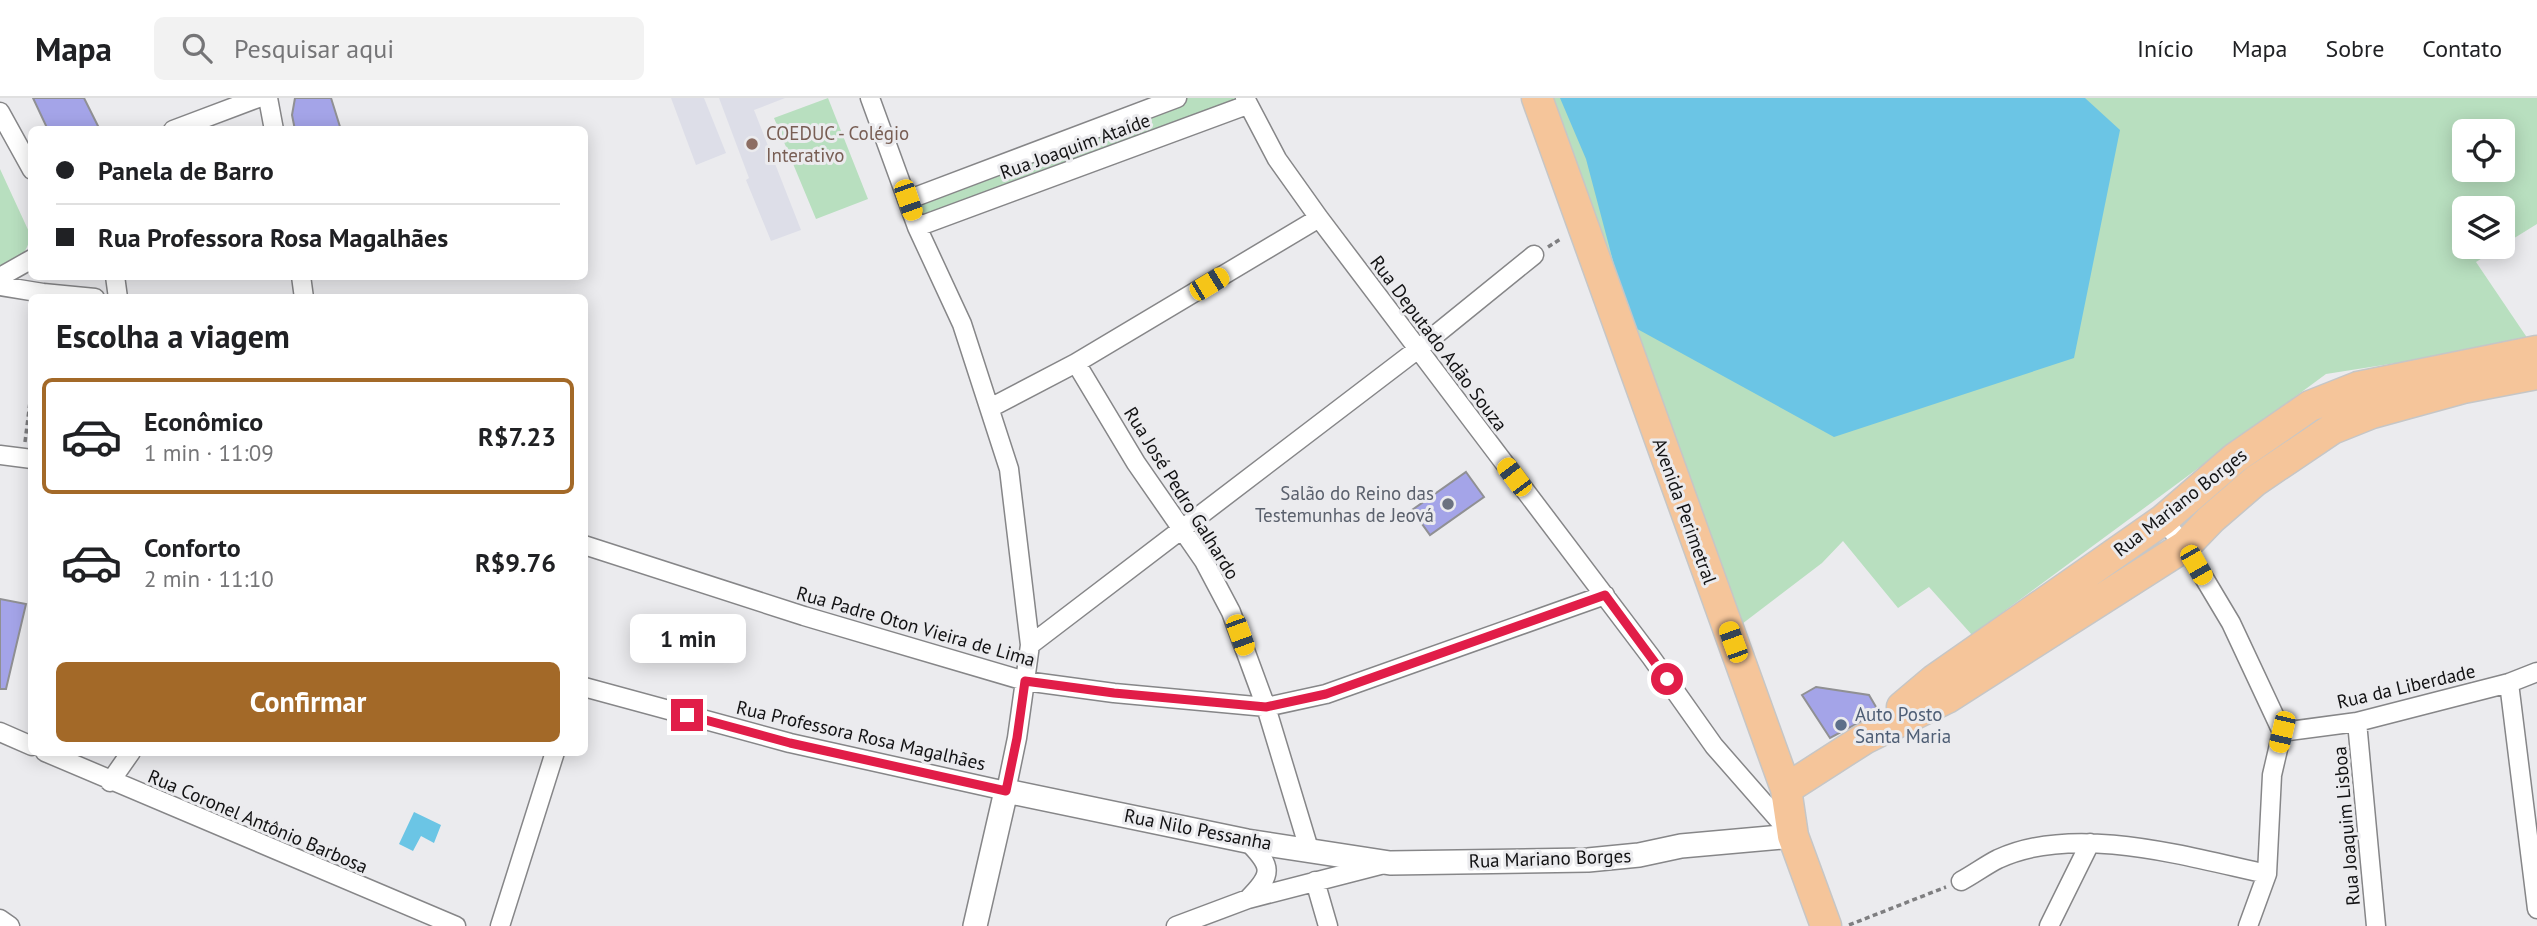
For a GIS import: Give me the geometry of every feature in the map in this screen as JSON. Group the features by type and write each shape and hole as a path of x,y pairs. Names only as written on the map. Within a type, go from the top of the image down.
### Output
{"main road":[{"name":"Avenida Perimetral","path":"1537,98 1786,789 1793,836 1826,926"},
{"name":"Rua Mariano Borges","path":"1864,739 1934,680 2163,520 2235,458 2310,406 2358,387 2537,351"},
{"name":"Rua Mariano Borges","path":"1786,789 1864,739 1947,698 2185,545 2255,481 2332,429 2372,413 2463,388 2537,374"}],"street":[{"path":"184,126 258,98"},
{"path":"268,98 273,126"},
{"path":"870,98 917,227 962,324 1009,469 1030,645 1017,738 975,926"},
{"name":"Rua Joaquim Ataíde","path":"908,200 1177,98"},
{"name":"Rua Joaquim Ataíde","path":"917,227 1246,101"},
{"name":"Rua Deputado Adão Souza","path":"1246,101 1277,159 1319,218 1605,595 1714,746 1793,836"},
{"path":"0,112 28,163"},
{"path":"990,408 1076,363 1319,218"},
{"path":"1030,645 1183,531 1534,256"},
{"path":"0,277 28,261"},
{"path":"0,286 53,294"},
{"name":"Rua José Pedro Galhardo","path":"1076,363 1136,463 1204,561 1231,612 1266,707 1309,849"},
{"path":"0,455 27,458"},
{"path":"2163,520 2185,545 2231,623 2282,732 2272,775 2267,874 2248,926"},
{"name":"Rua Padre Oton Vieira de Lima","path":"588,546 804,616 1025,681 1114,693 1266,707 1326,694 1605,595"},
{"name":"Rua da Liberdade","path":"2282,732 2357,722 2509,683 2537,672"},
{"path":"2509,683 2537,909"},
{"name":"Rua Professora Rosa Magalhães","path":"588,688 790,743 1006,791"},
{"name":"Rua Joaquim Lisboa","path":"2357,722 2376,926"},
{"path":"0,732 28,744"},
{"name":"Rua Coronel Antônio Barbosa","path":"54,756 456,926"},
{"path":"110,782 128,756"},
{"path":"500,926 554,756"},
{"name":"Rua Nilo Pessanha","path":"1006,791 1247,841 1391,863"},
{"name":"Rua Mariano Borges","path":"1391,863 1588,860 1639,855 1681,846 1793,836"},
{"path":"1247,841 1262,856 1267,871 1265,882 1248,899"},
{"path":"1961,881 1999,859 2035,848 2090,843 2165,852 2267,874"},
{"path":"2049,926 2090,843"},
{"path":"1176,926 1248,899 1391,863"},
{"path":"1315,881 1328,926"},
{"path":"0,919 9,926"}],"path":[{"path":"1534,256 1582,225"},
{"path":"1848,926 1961,881"}],"shaded area":[{"name":"COEDUC - Colégio Interativo","path":"671,98 704,98 726,153 696,165"},
{"name":"COEDUC - Colégio Interativo","path":"719,98 785,98 754,110 801,230 771,241 746,180 749,178"}],"green space":[{"path":"828,98 868,199 816,219 774,118"},
{"path":"1177,98 1245,98 917,227 907,200"},
{"path":"1552,98 2537,98 2537,224 2515,238 2515,196 2452,196 2452,259 2481,259 2476,262 2530,342 2326,374 1972,635 1929,587 1898,608 1843,541 1822,563 1738,627"},
{"path":"0,169 28,230 28,244 21,256 0,266"}],"water":[{"path":"1560,98 2085,98 2120,130 2074,358 1834,437 1630,325 1586,159"},
{"path":"414,812 441,825 434,843 421,836 413,851 399,844"}],"building":[{"path":"33,98 84,98 98,126 46,126"},
{"path":"295,98 331,98 340,126 294,126 292,115"},
{"name":"Salão do Reino das Testemunhas de Jeová","path":"1466,472 1484,497 1430,535 1412,510"},
{"path":"0,599 26,604 6,689 0,689"},
{"name":"Auto Posto Santa Maria","path":"1816,687 1869,695 1879,712 1830,738 1802,695"}],"place":[{"name":"COEDUC - Colégio Interativo","path":"752,144"},
{"name":"Salão do Reino das Testemunhas de Jeová","path":"1448,504"},
{"name":"Auto Posto Santa Maria","path":"1841,725"}],"route":[{"path":"687,715 790,743 1006,791 1025,681 1114,693 1266,707 1326,694 1605,595 1667,679"}]}
